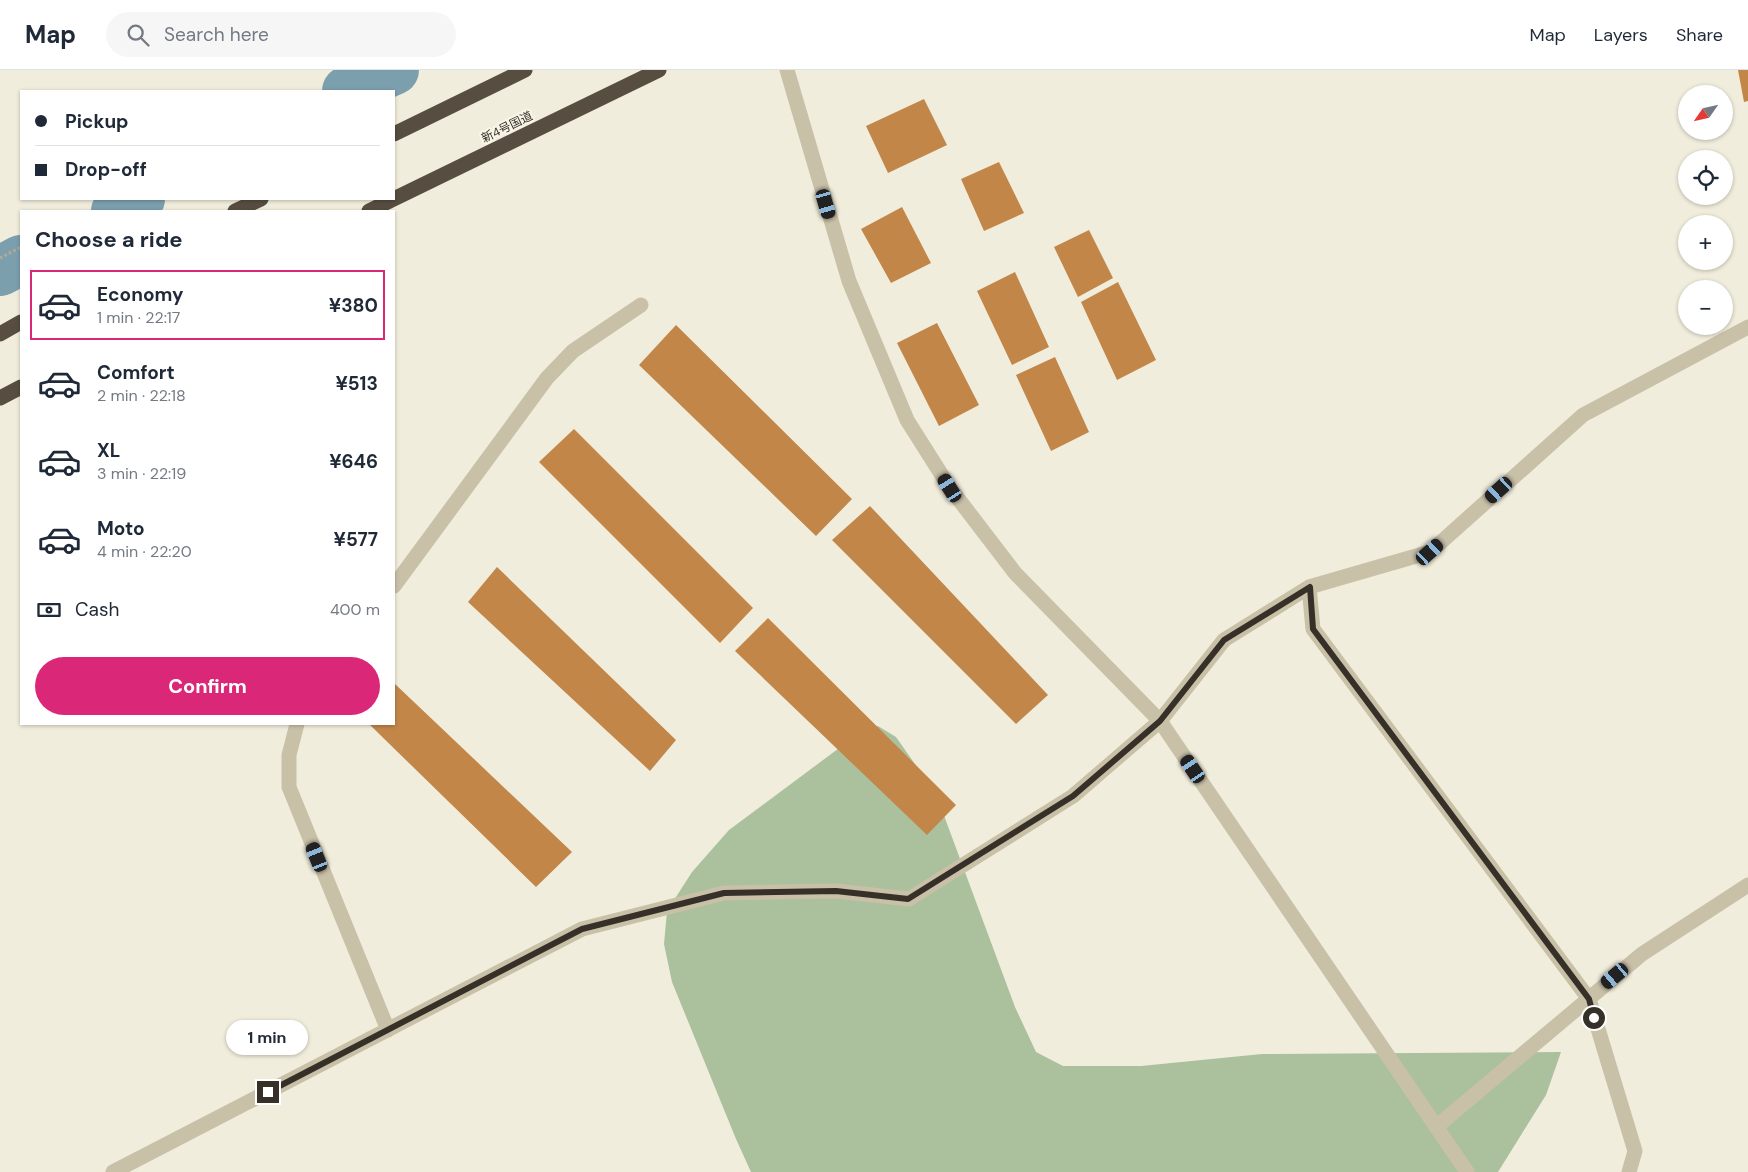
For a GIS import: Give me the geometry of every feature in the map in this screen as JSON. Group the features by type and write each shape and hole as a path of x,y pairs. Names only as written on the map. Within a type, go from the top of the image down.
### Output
{"highway":[{"path":"395,134 525,70"},
{"name":"新4号国道","path":"395,198 659,70"},
{"path":"237,210 259,200"},
{"name":"新4号国道","path":"371,210 392,200"},
{"path":"0,334 20,323"},
{"path":"0,398 20,388"}],"street":[{"path":"787,70 849,281 907,420 950,488 1015,573 1160,721 1466,1172"},
{"path":"395,585 547,378 573,351 641,305"},
{"path":"113,1172 582,929 724,893 836,891 908,899 1073,796 1160,721 1224,640 1310,587 1430,552 1583,415 1748,327"},
{"path":"1310,587 1313,629 1589,999 1635,1151 1629,1172"},
{"path":"297,725 289,755 289,787 388,1030"},
{"path":"1436,1127 1642,954 1748,885"}],"path":[{"path":"0,258 20,248"}],"green space":[{"path":"878,726 896,737 936,794 1015,1007 1036,1052 1063,1066 1141,1066 1262,1054 1561,1052 1546,1095 1498,1172 751,1172 672,982 664,944 667,911 692,872 729,830 854,737"}],"building":[{"path":"1738,70 1748,70 1748,101 1744,102"},
{"path":"924,99 947,145 888,173 866,126"},
{"path":"999,162 1024,213 984,231 961,179"},
{"path":"902,207 931,263 891,283 861,229"},
{"path":"1089,230 1113,278 1078,297 1054,247"},
{"path":"1015,272 1049,347 1012,365 977,291"},
{"path":"1118,282 1156,360 1117,380 1081,302"},
{"path":"937,323 979,405 939,426 897,343"},
{"path":"676,325 852,499 816,536 639,365"},
{"path":"1055,357 1089,432 1051,451 1016,375"},
{"path":"574,429 753,608 720,643 539,462"},
{"path":"870,506 1048,695 1016,724 832,540"},
{"path":"497,567 676,740 650,771 468,602"},
{"path":"768,618 956,805 927,835 735,651"},
{"path":"395,684 572,852 536,887 370,725 395,725"}],"waterway":[{"path":"349,90 394,70"},
{"path":"118,210 138,200"},
{"path":"0,271 20,261"}],"route":[{"path":"268,1092 582,929 724,893 836,891 908,899 1073,796 1160,721 1224,640 1310,587 1313,629 1589,999 1594,1018"}]}
